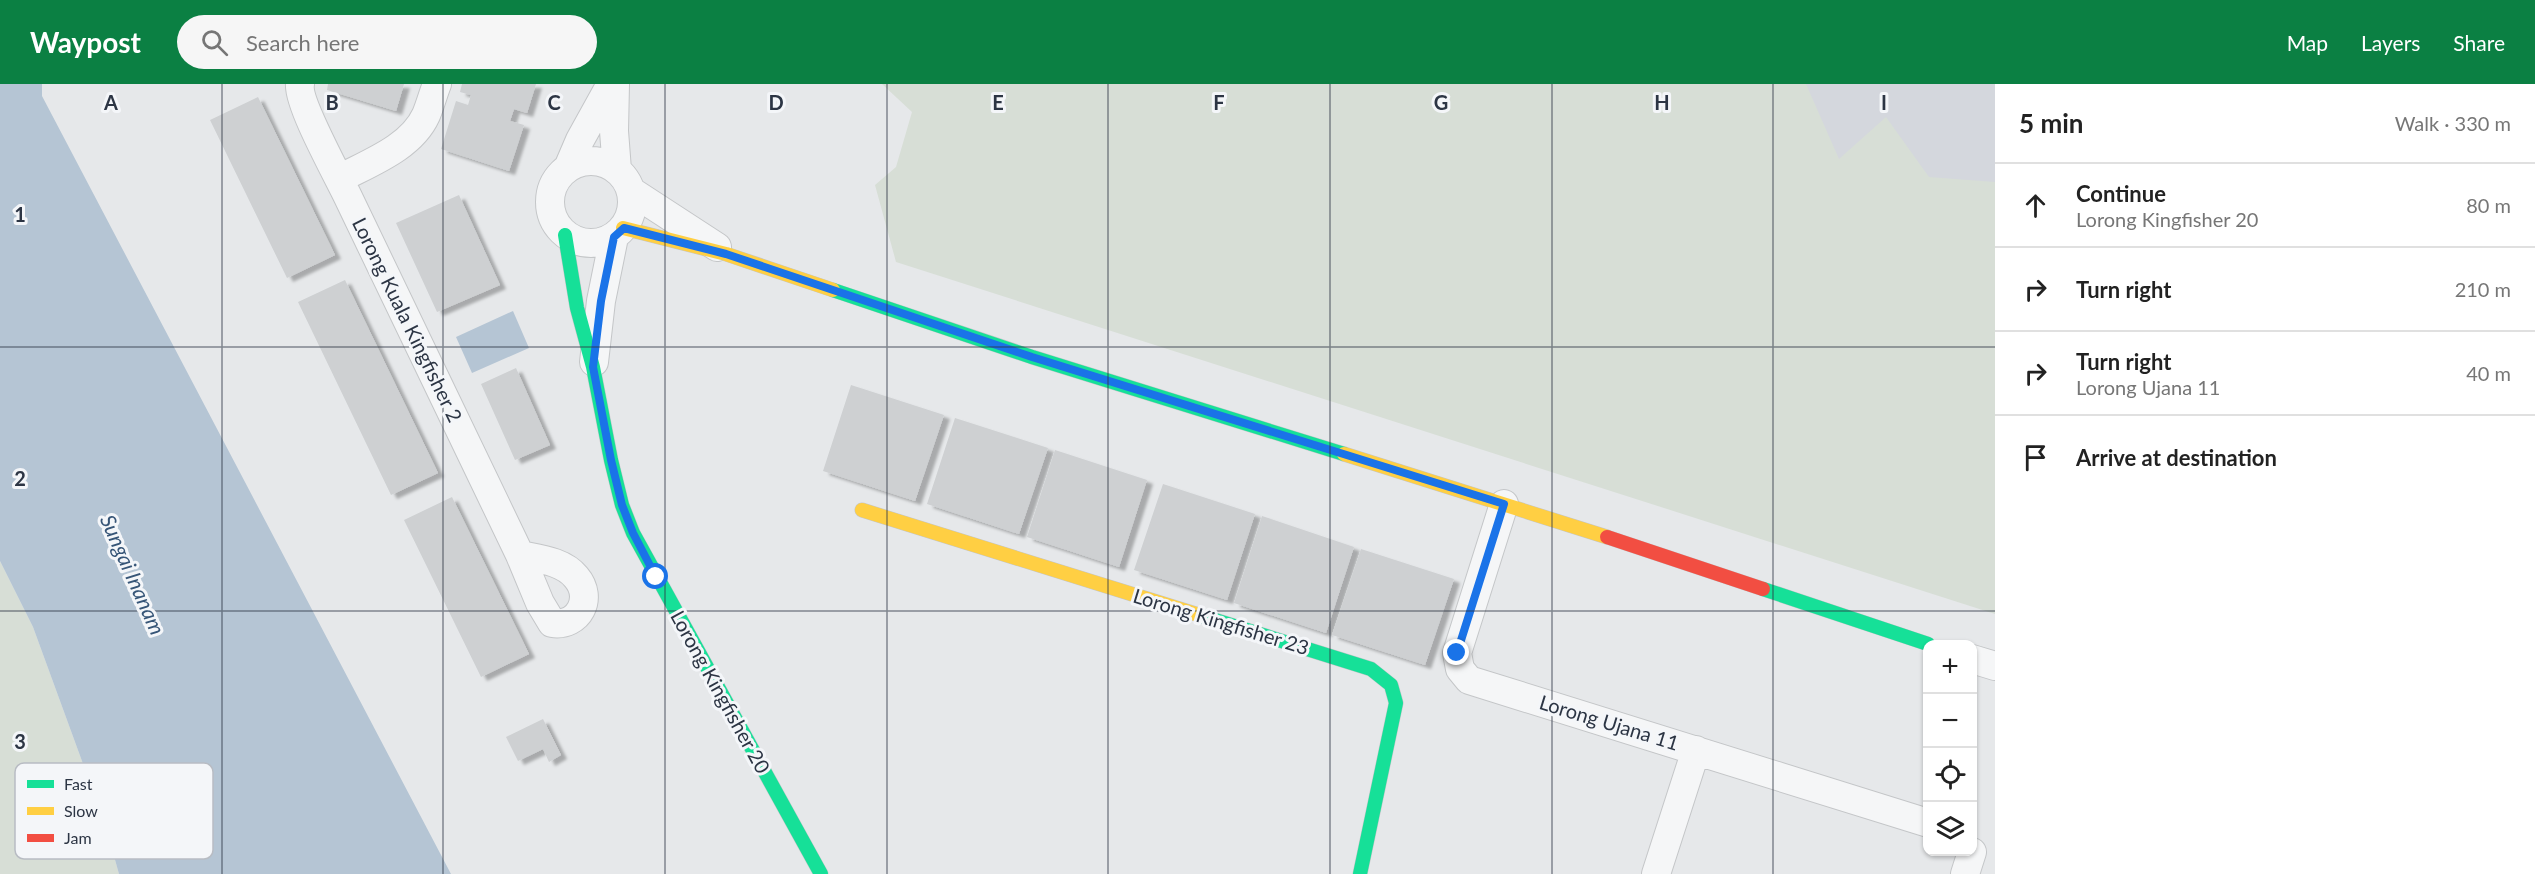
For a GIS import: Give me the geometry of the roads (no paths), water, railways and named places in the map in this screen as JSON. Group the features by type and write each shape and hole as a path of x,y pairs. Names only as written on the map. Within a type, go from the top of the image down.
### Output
{"street":[{"name":"Lorong Kuala Kingfisher 2","path":"300,84 299,90 305,105 339,180 520,555"},
{"path":"339,180 386,154 410,137 425,117 437,84"},
{"path":"568,168 580,140 613,84"},
{"path":"613,84 614,131 624,180 632,204 630,216 619,232 602,242 577,241 565,235 556,225 549,201 558,177 568,168 580,162 605,163 624,180 726,254"},
{"path":"619,232 726,254 1032,357 1504,504 1923,643"},
{"name":"Lorong Kingfisher 20","path":"593,367 601,301 619,232"},
{"name":"Lorong Kingfisher 20","path":"565,235 577,308 593,367 611,460 622,505 633,533 821,874"},
{"name":"Lorong Ujana 11","path":"1504,504 1457,653 1460,669 1469,680 1923,822"},
{"name":"Lorong Kingfisher 23","path":"862,510 1371,669 1391,685 1395,703 1360,874"},
{"path":"1977,661 1995,666"},
{"path":"1656,874 1696,750"},
{"path":"1965,874 1978,845"}],"water":[{"name":"Sungai Inanam","path":"0,84 42,84 42,96 451,874 119,874 115,859 213,859 213,763 83,763 33,627 0,561"},
{"path":"513,311 529,348 472,373 456,337"}]}
